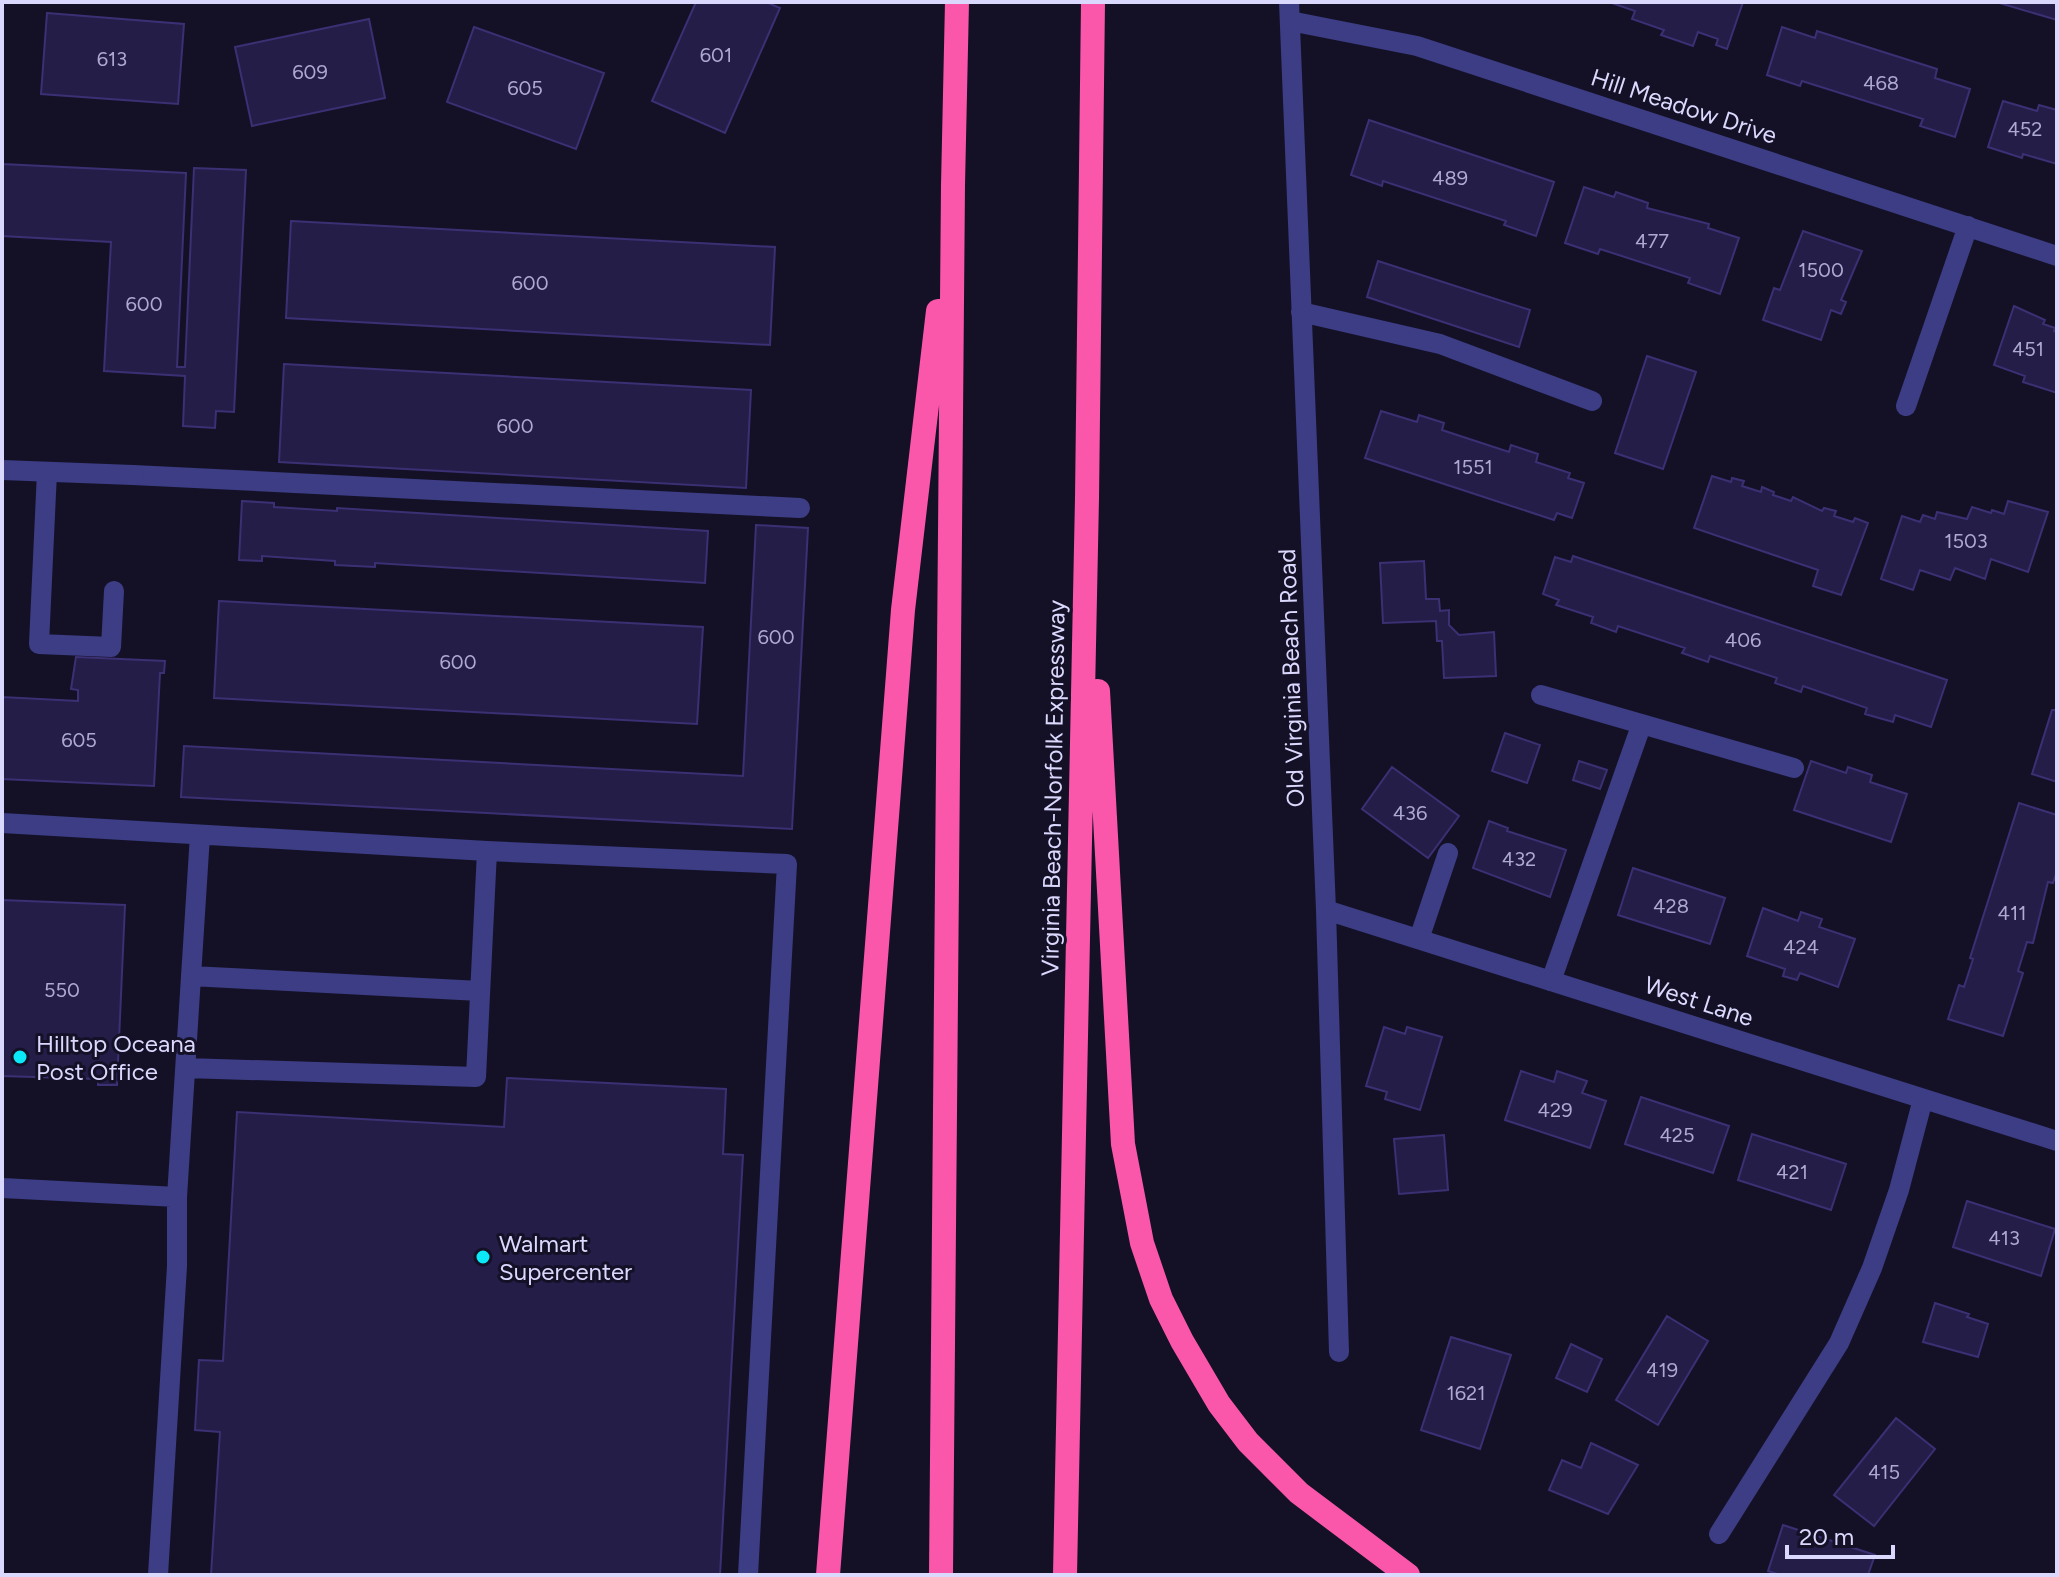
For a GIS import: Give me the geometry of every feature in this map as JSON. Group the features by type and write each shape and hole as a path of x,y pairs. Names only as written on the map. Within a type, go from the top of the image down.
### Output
{"highway":[{"path":"941,1575 957,2"},
{"name":"Virginia Beach-Norfolk Expressway","path":"1065,1575 1087,498 1093,2"},
{"path":"828,1575 903,610 953,185"},
{"path":"1087,498 1123,1144 1142,1243 1161,1299 1182,1341 1219,1404 1248,1442 1299,1493 1408,1575"}],"street":[{"name":"Hill Meadow Drive","path":"1290,12 1417,46 2057,256"},
{"name":"Old Virginia Beach Road","path":"1290,12 1326,910 1339,1352"},
{"path":"1906,406 1968,226"},
{"path":"1301,312 1440,344 1592,401"},
{"path":"2,470 800,508"},
{"path":"47,472 39,644 111,647 114,591"},
{"path":"1541,695 1794,768"},
{"path":"1551,981 1641,726"},
{"path":"2,823 487,851 787,864 748,1575"},
{"path":"158,1575 177,1266 177,1197 200,835"},
{"path":"186,1068 476,1077 487,851"},
{"path":"1419,939 1448,853"},
{"name":"West Lane","path":"1326,910 2057,1141"},
{"path":"191,976 480,991"},
{"path":"1719,1534 1839,1343 1872,1268 1899,1190 1923,1099"},
{"path":"2,1188 177,1197"}],"building":[{"path":"696,2 766,2 780,8 725,133 652,101"},
{"path":"1609,2 1743,2 1727,49 1716,45 1718,39 1698,32 1693,46 1661,35 1664,30 1632,19 1635,11"},
{"path":"1996,2 2057,2 2057,20"},
{"path":"47,13 184,24 178,104 41,94"},
{"path":"369,19 385,98 252,126 235,47"},
{"path":"474,27 604,73 576,149 447,102"},
{"path":"1782,27 1815,38 1817,31 1937,69 1935,78 1970,89 1955,137 1920,126 1923,119 1802,81 1800,86 1767,75"},
{"path":"2003,101 2037,111 2039,105 2057,110 2057,164 2023,154 2022,158 1988,147"},
{"path":"1369,120 1554,182 1536,236 1504,225 1506,221 1383,181 1382,186 1351,175"},
{"path":"2,164 186,173 177,367 185,367 194,168 246,170 234,412 216,411 215,428 183,426 185,376 104,371 111,242 2,236"},
{"path":"1584,187 1614,197 1616,192 1648,203 1647,208 1709,224 1708,228 1739,238 1720,294 1688,283 1690,278 1600,249 1598,254 1565,243"},
{"path":"291,221 775,247 770,345 286,318"},
{"path":"1803,231 1862,251 1841,300 1846,302 1841,314 1831,310 1821,340 1763,320 1774,288 1780,290"},
{"path":"1378,261 1530,310 1519,347 1367,297"},
{"path":"2014,306 2045,320 2043,324 2055,328 2057,332 2057,393 2023,382 2025,376 1994,365"},
{"path":"1647,356 1696,372 1663,469 1615,453"},
{"path":"284,364 751,390 746,488 279,462"},
{"path":"1381,411 1417,422 1419,415 1444,423 1442,430 1509,452 1511,445 1538,454 1536,462 1570,473 1568,478 1584,483 1572,518 1557,513 1554,520 1365,458"},
{"path":"1712,476 1731,482 1732,478 1744,481 1742,486 1761,492 1762,487 1774,492 1773,495 1791,501 1793,497 1822,511 1824,508 1836,511 1834,516 1868,523 1841,595 1813,586 1818,570 1694,528"},
{"path":"242,501 274,503 274,507 337,511 337,508 708,531 705,583 375,563 375,567 335,565 335,561 262,556 262,561 239,560"},
{"path":"2008,501 2048,512 2028,572 1991,559 1985,579 1955,568 1950,580 1920,570 1913,590 1881,579 1902,516 1920,522 1923,515 1935,519 1937,512 1967,519 1972,507 2004,514"},
{"path":"756,525 808,528 792,829 181,797 184,746 743,776"},
{"path":"1573,556 1947,680 1931,727 1895,715 1893,722 1865,714 1867,708 1803,686 1801,692 1775,683 1777,678 1710,656 1708,662 1682,653 1685,648 1618,626 1616,632 1591,623 1593,617 1556,605 1559,600 1543,594 1555,557 1571,562"},
{"path":"1424,561 1426,599 1439,599 1440,611 1449,610 1449,625 1459,635 1494,632 1496,676 1444,678 1442,641 1437,641 1436,621 1383,623 1380,563"},
{"path":"219,601 703,627 697,724 214,698"},
{"path":"76,657 165,661 164,673 160,673 154,786 2,779 2,697 78,701 78,690 71,689"},
{"path":"2052,710 2057,710 2057,782 2032,774"},
{"path":"1505,733 1540,745 1527,783 1492,771"},
{"path":"1579,761 1607,770 1600,789 1573,780"},
{"path":"1811,761 1846,773 1848,767 1872,775 1870,782 1907,794 1891,842 1794,810"},
{"path":"1392,767 1459,816 1428,858 1362,809"},
{"path":"2019,803 2057,815 2057,871 2053,883 2048,882 2033,943 2027,942 2018,971 2023,973 2003,1036 1948,1019 1959,985 1964,987 1973,959 1970,958"},
{"path":"1489,821 1508,828 1507,831 1566,850 1550,897 1473,868"},
{"path":"1633,868 1725,898 1710,944 1618,915"},
{"path":"2,900 125,905 117,1085 98,1085 98,1079 2,1076"},
{"path":"1763,908 1798,921 1801,912 1822,919 1819,927 1855,939 1838,987 1800,973 1797,980 1783,976 1785,969 1747,956"},
{"path":"1384,1027 1405,1034 1407,1027 1442,1037 1420,1110 1385,1099 1387,1092 1366,1086"},
{"path":"1521,1071 1554,1082 1557,1071 1587,1081 1582,1093 1606,1101 1590,1148 1505,1120"},
{"name":"Walmart Supercenter","path":"507,1078 726,1089 723,1154 743,1155 720,1575 211,1575 220,1432 195,1430 199,1360 223,1361 237,1112 504,1127"},
{"path":"1641,1097 1729,1126 1713,1173 1625,1144"},
{"path":"1752,1134 1846,1164 1831,1210 1738,1180"},
{"path":"1444,1135 1448,1190 1399,1194 1394,1139"},
{"path":"1967,1201 2055,1229 2041,1276 1953,1247"},
{"path":"1935,1303 1988,1324 1978,1357 1923,1342"},
{"path":"1667,1316 1708,1341 1658,1425 1616,1400"},
{"path":"1451,1337 1511,1355 1480,1449 1421,1430"},
{"path":"1571,1344 1602,1359 1587,1392 1556,1378"},
{"path":"1896,1418 1935,1449 1874,1526 1834,1495"},
{"path":"1591,1443 1638,1465 1608,1514 1549,1490 1562,1460 1581,1468"},
{"path":"1783,1525 1875,1555 1868,1575 1781,1575 1768,1571"}],"place":[{"name":"Hilltop Oceana Post Office","path":"20,1057"},
{"name":"Walmart Supercenter","path":"483,1257"}]}
